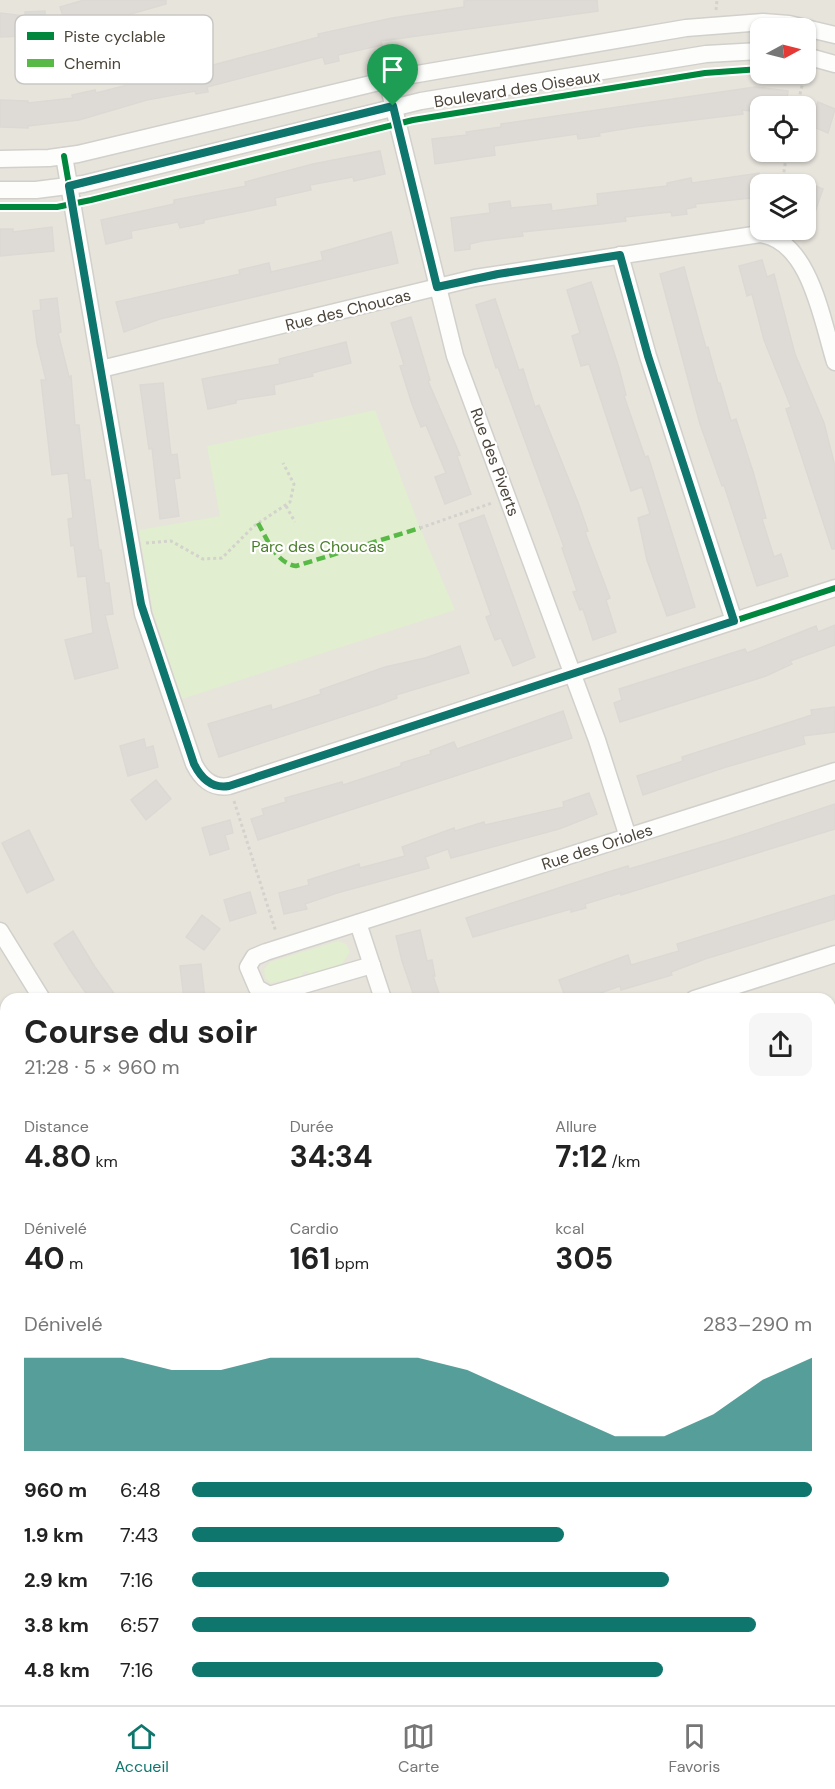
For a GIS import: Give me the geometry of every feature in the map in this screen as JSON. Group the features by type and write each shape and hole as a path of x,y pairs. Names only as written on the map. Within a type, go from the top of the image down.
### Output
{"street":[{"name":"Boulevard des Oiseaux","path":"0,159 64,156 387,80 717,24 776,22 835,35"},
{"name":"Boulevard des Oiseaux","path":"0,190 69,186 393,106 706,54 750,52"},
{"path":"816,59 835,64"},
{"name":"Rue des Piverts","path":"387,80 456,356 602,756 628,837"},
{"path":"64,156 144,614 194,764 203,779 213,785 229,786 835,588"},
{"name":"Rue des Choucas","path":"101,369 498,274 752,234 766,234 780,240 801,261 835,362"},
{"path":"620,255 645,347 734,621"},
{"name":"Rue des Orioles","path":"263,993 260,992 249,972 249,963 259,954 835,771"},
{"path":"358,922 381,993"},
{"path":"0,931 38,993"},
{"path":"713,993 835,954"},
{"name":"Rue des Orioles","path":"276,993 372,965"}],"path":[{"path":"716,11 717,0"},
{"path":"142,544 171,541 199,558 218,559 233,550 254,526 286,506 293,494 294,484 284,463"},
{"path":"420,528 497,502"},
{"path":"286,506 295,522"},
{"path":"232,796 277,936"}],"shaded area":[{"path":"0,0 835,0 835,993 0,993"}],"green space":[{"name":"Parc des Choucas","path":"375,410 420,528 455,610 182,699 153,612 139,530 220,516 207,446"},
{"path":"338,941 346,944 350,952 342,964 309,974 307,971 302,973 303,976 271,983 265,978 264,969 270,962"}],"building":[{"path":"84,0 166,0 166,4 128,15 63,15 60,7"},
{"path":"597,0 598,11 381,41 382,45 338,55 339,61 325,64 323,57 207,87 208,92 196,94 195,91 147,100 79,120 28,126 28,128 0,127 0,100 28,101 28,103 73,98 72,95 95,90 96,93 131,84 213,84 213,65 319,37 318,34 392,18 464,7 464,1"},
{"path":"45,11 45,15 25,15 25,12"},
{"path":"0,13 17,15 15,36 0,37"},
{"path":"755,87 788,91 787,96 750,96 750,111 742,110 743,114 636,127 578,139 577,134 494,146 495,155 435,164 432,139 467,135 466,132 501,127 501,124"},
{"path":"818,102 835,109 828,133 816,128"},
{"path":"380,151 385,174 354,181 353,177 310,185 311,190 275,198 276,205 204,220 204,223 180,228 178,222 131,231 132,238 106,244 101,220 174,204 174,200 246,186 245,182 313,164"},
{"path":"750,174 750,198 695,204 696,207 686,209 687,214 672,216 671,212 625,217 626,221 522,232 523,236 482,241 470,244 470,249 455,251 451,218 490,213 489,204 510,201 511,208 551,204 552,211 598,205 597,194 667,186 667,183 691,178 692,183"},
{"path":"816,186 823,189 816,209"},
{"path":"52,227 54,251 0,256 0,229 13,229 13,232"},
{"path":"391,232 398,263 160,319 124,332 116,302 240,274 239,270 269,263 271,272 323,260 321,252"},
{"path":"762,260 767,277 774,274 795,354 824,423 835,466 835,549 832,549 786,409 791,407 764,340 752,294 747,296 739,266"},
{"path":"684,267 706,348 708,347 731,421 736,419 754,475 766,518 762,519 774,557 781,554 788,576 757,586 724,485 722,486 700,424 660,274"},
{"path":"591,282 619,368 626,395 624,396 645,457 648,456 695,607 667,616 647,560 638,518 650,514 642,487 631,491 589,364 581,366 572,336 580,333 567,290"},
{"path":"57,298 61,332 58,333 69,377 71,376 75,425 79,425 85,480 90,480 105,583 109,583 113,614 105,615 118,668 75,679 65,640 93,633 86,576 78,577 74,545 71,546 68,519 73,518 68,473 52,475 41,380 46,380 37,343 33,311 41,310 40,300"},
{"path":"495,299 519,370 523,369 535,407 539,405 579,505 588,531 585,532 610,598 606,600 616,632 593,640 583,609 580,610 573,592 577,591 562,548 564,547 498,367 496,368 476,305"},
{"path":"411,317 430,380 428,381 460,455 457,456 471,494 445,504 435,477 446,473 426,425 421,427 412,404 400,366 404,365 391,323"},
{"path":"346,342 351,363 312,373 313,376 274,385 275,394 236,400 236,403 208,409 202,379 280,364 279,359"},
{"path":"163,383 171,455 177,454 180,478 174,479 179,516 160,519 152,448 149,449 140,385"},
{"path":"484,515 535,657 513,666 501,638 495,640 486,617 491,615 459,524"},
{"path":"835,625 835,645 790,661 792,664 766,676 620,722 614,703 622,700 619,689 745,649 747,653 816,626 818,632"},
{"path":"460,646 469,673 396,695 397,698 378,705 219,757 208,724 271,705 272,710 321,694 320,690 385,667 425,658"},
{"path":"835,707 835,732 803,736 805,744 643,795 637,776 683,761 682,757 812,715 811,710"},
{"path":"563,711 572,738 258,840 251,819 264,815 262,809 286,802 285,798 342,782 343,785 401,766 401,763 431,754 430,751 454,742 457,749"},
{"path":"144,739 146,748 153,746 158,767 128,776 120,746"},
{"path":"156,780 171,799 146,820 131,800"},
{"path":"589,793 597,814 559,829 451,858 448,849 425,857 429,868 337,893 305,904 307,909 284,914 279,893 309,885 308,880 359,864 360,868 405,856 402,847 454,828 455,831 484,822 485,825 564,807 563,802"},
{"path":"835,804 835,829 585,904 586,908 571,912 571,909 473,937 466,918 628,866 629,869 730,839"},
{"path":"230,820 233,833 225,835 229,849 210,855 202,828"},
{"path":"29,830 54,880 27,893 2,843"},
{"path":"250,892 256,913 230,921 224,900"},
{"path":"835,895 835,919 705,959 671,972 672,975 621,990 620,986 601,993 564,993 559,980 628,955 631,965 679,951 677,944"},
{"path":"202,915 220,929 204,950 186,937"},
{"path":"420,930 427,961 432,960 435,976 433,976 439,993 413,993 396,936"},
{"path":"73,931 114,993 86,993 54,944"},
{"path":"201,964 204,993 183,993 180,966"}],"marked path":[{"path":"258,523 278,555 289,564 296,566 420,528"}],"cycle path":[{"path":"0,207 57,207 91,200 413,120 705,73 750,70"},
{"path":"64,156 143,614 194,764 200,774 212,784 229,786 835,588"}],"route":[{"path":"393,106 437,287 475,278 620,255 648,356 734,621 229,786 213,785 203,779 196,770 144,614 69,186 393,106"}]}
